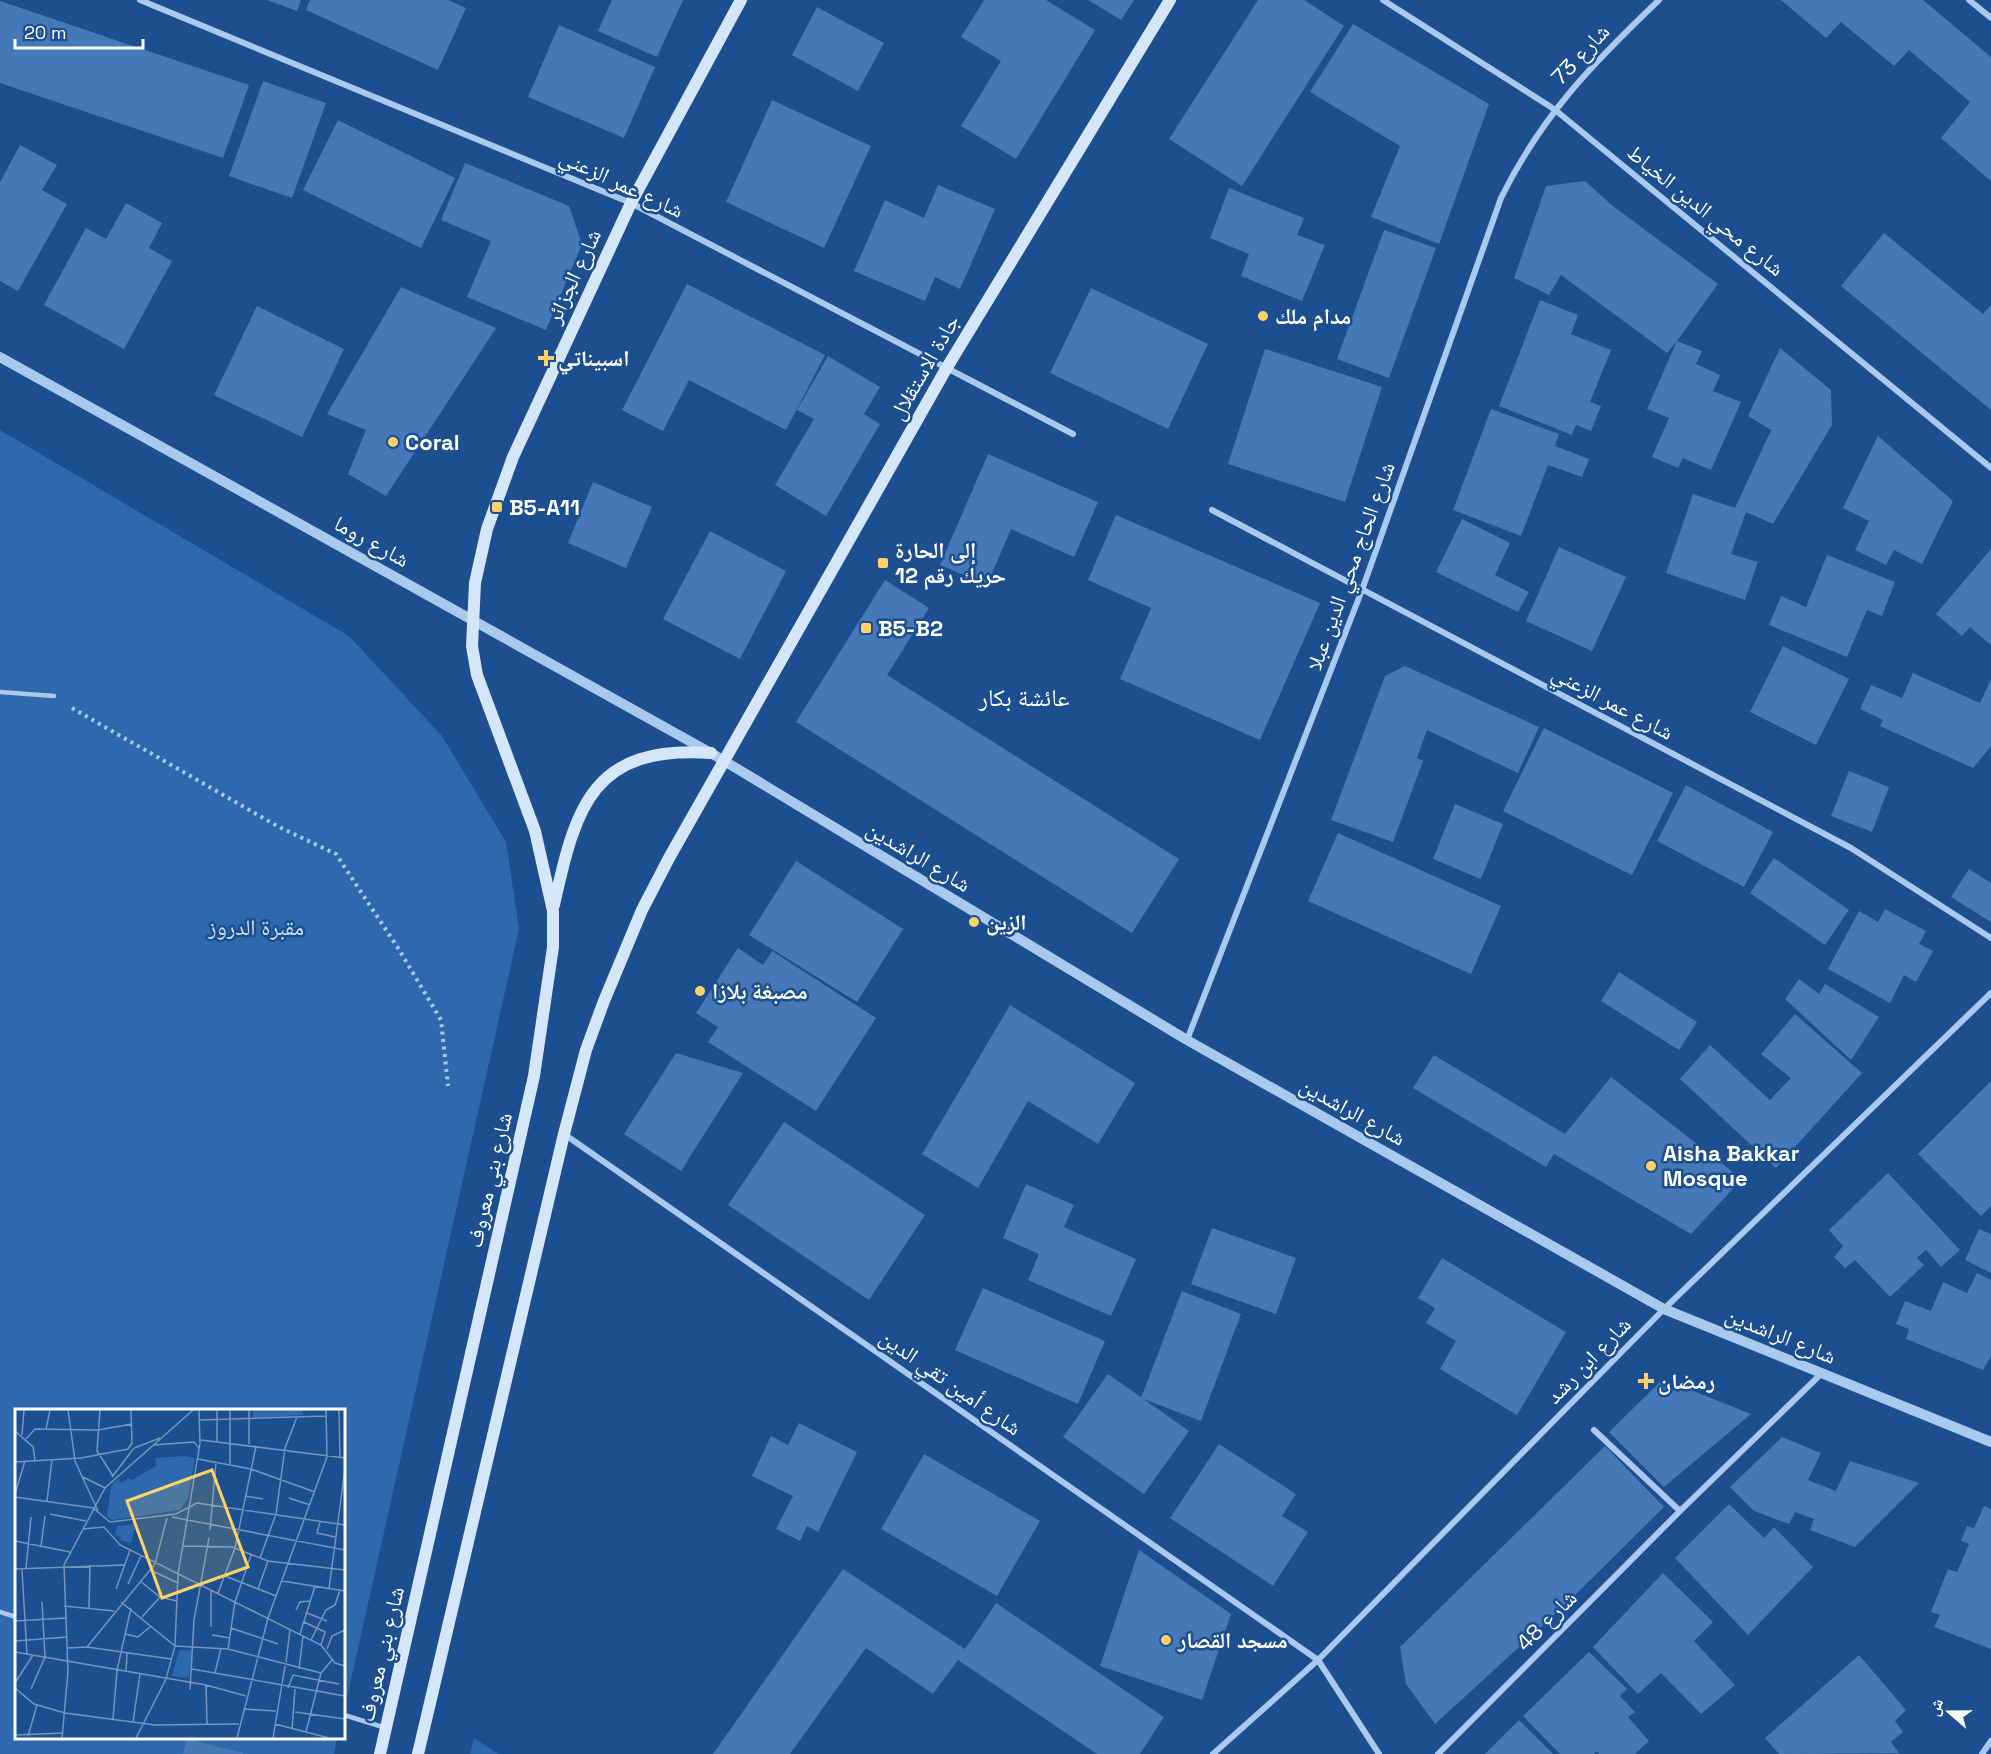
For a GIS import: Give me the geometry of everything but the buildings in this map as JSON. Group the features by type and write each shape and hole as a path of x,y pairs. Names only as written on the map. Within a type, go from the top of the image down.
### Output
{"main road":[{"name":"شارع الجزائر","path":"472,619 475,583 498,493 630,203 741,0"},
{"name":"جادة الاستقلال","path":"723,761 946,369 1170,0"},
{"name":"شارع بني معروف","path":"380,1754 534,1076 553,947 553,911 528,808 477,675 472,646 472,619"},
{"path":"553,911 566,852 576,823 600,786 619,767 637,759 684,751 711,753"},
{"path":"418,1754 564,1134 586,1050 622,955 664,868 723,761"}],"street":[{"name":"شارع عمر الزعني","path":"140,0 630,203 1073,434"},
{"name":"شارع محي الدين الخياط","path":"1383,0 1554,109 1991,468"},
{"name":"شارع 73","path":"1554,109 1597,59 1659,0"},
{"path":"1970,0 1991,18"},
{"name":"شارع الحاج محي الدين عبلا","path":"1187,1040 1362,590 1501,198 1522,156 1554,109"},
{"name":"شارع روما","path":"0,357 723,761"},
{"name":"شارع عمر الزعني","path":"1212,510 1851,848 1991,938"},
{"name":"شارع الراشدين","path":"723,761 1187,1040 1664,1309 1991,1442"},
{"name":"شارع ابن رشد","path":"1213,1754 1318,1660 1664,1309 1991,993"},
{"name":"شارع أمين تقي الدين","path":"564,1134 1318,1660"},
{"name":"شارع 48","path":"1438,1754 1680,1511 1822,1373"},
{"path":"1594,1430 1680,1511"},
{"path":"1318,1660 1379,1754"},
{"path":"1982,1754 1991,1741"}],"lane":[{"path":"0,692 54,696"},
{"path":"0,1612 15,1617"},
{"path":"345,1715 386,1728"}],"path":[{"path":"54,696 182,773 279,827 336,854 398,948 441,1020 448,1086"}],"green space":[{"name":"مقبرة الدروز","path":"0,430 349,636 442,736 506,842 519,929 345,1707 345,1409 15,1409 15,1739 337,1739 334,1754 0,1754"},
{"path":"474,1738 498,1754 470,1754"}],"place":[{"name":"مدام ملك","path":"1263,316"},
{"name":"اسبيناتي","path":"546,358"},
{"name":"Coral","path":"393,442"},
{"name":"B5-A11","path":"497,507"},
{"name":"إلی الحارة حريك رقم 12","path":"883,563"},
{"name":"B5-B2","path":"866,628"},
{"name":"الزين","path":"974,922"},
{"name":"مصبغة بلازا","path":"700,991"},
{"name":"Aisha Bakkar Mosque","path":"1651,1166"},
{"name":"رمضان","path":"1646,1381"},
{"name":"مسجد القصار","path":"1166,1640"}],"district":[{"name":"عائشة بكار","path":"1024,698"}]}
